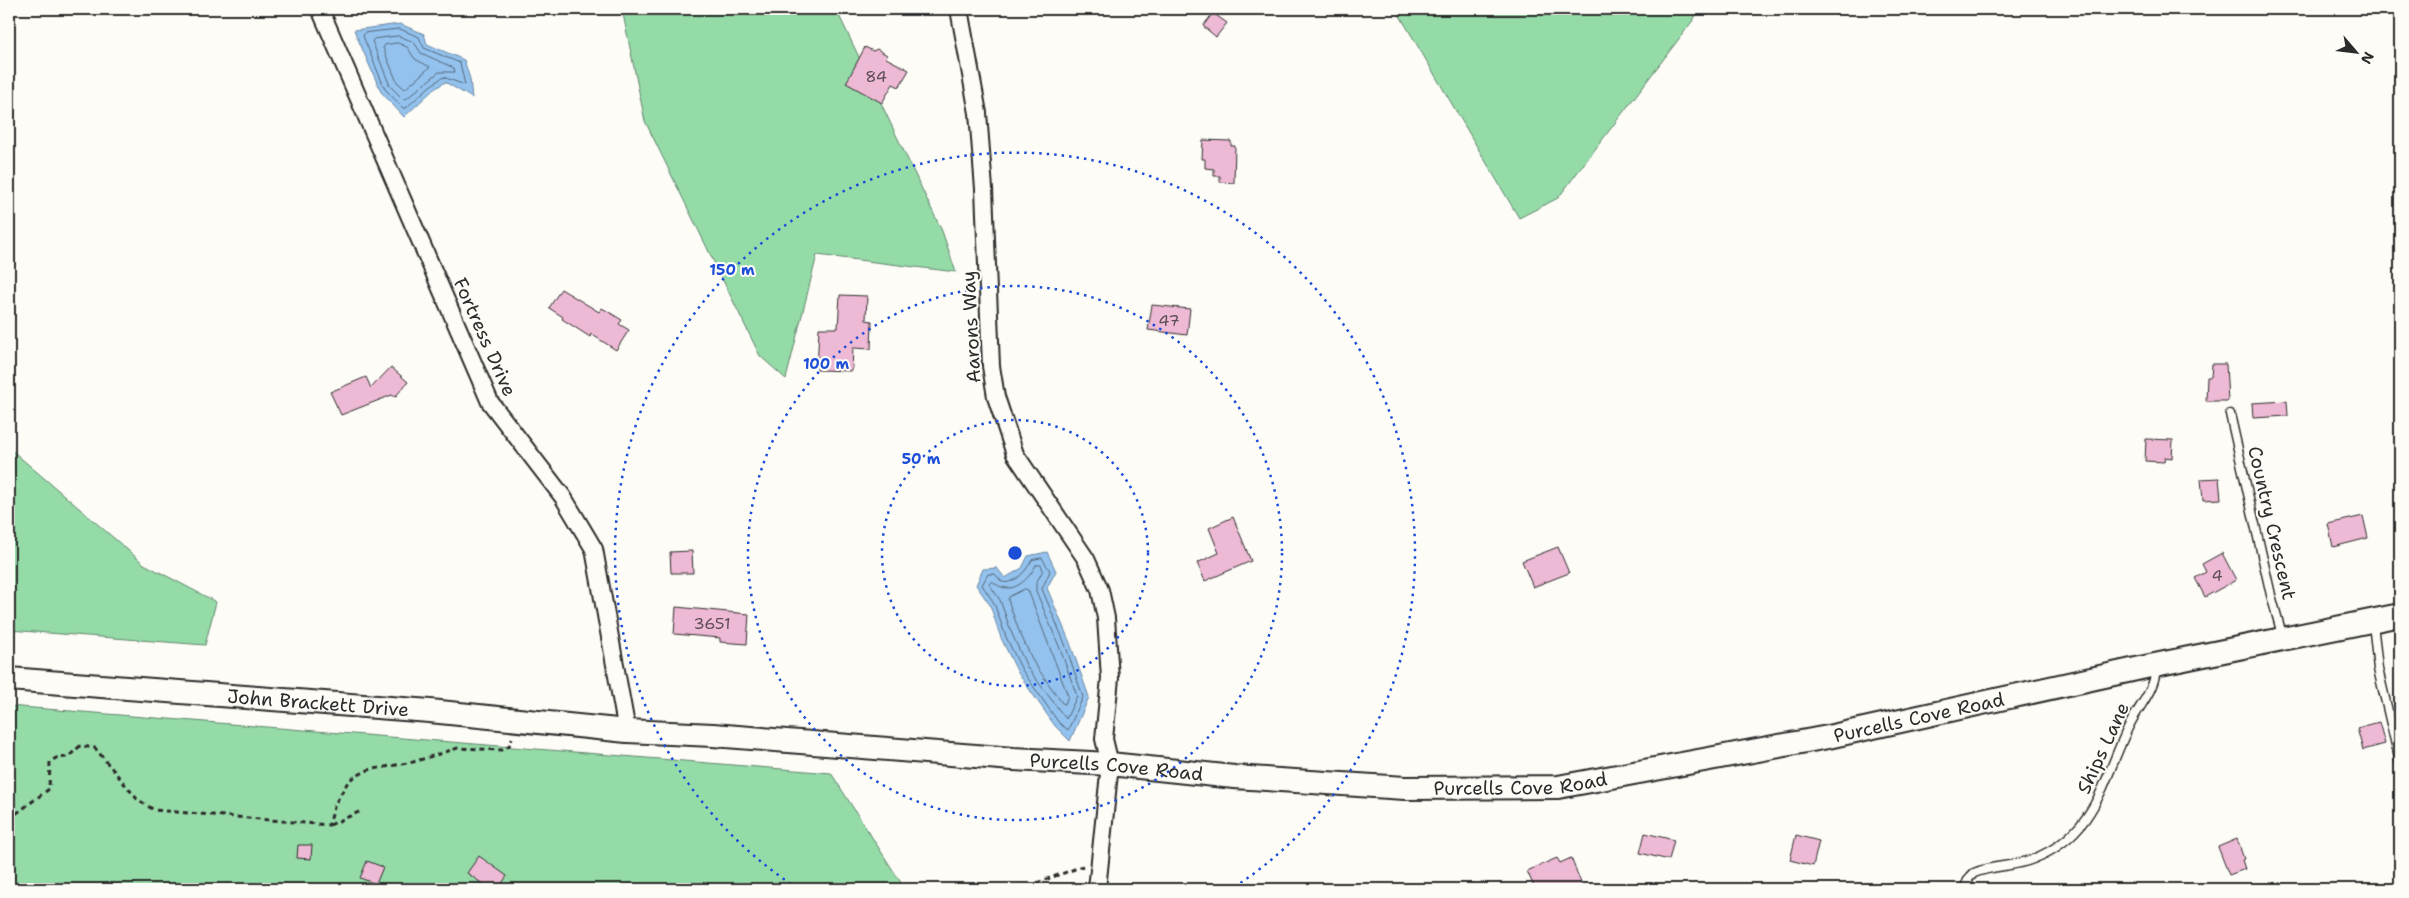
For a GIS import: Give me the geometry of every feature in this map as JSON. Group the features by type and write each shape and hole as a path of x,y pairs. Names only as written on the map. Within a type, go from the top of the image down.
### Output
{"main road":[{"name":"Purcells Cove Road","path":"627,731 712,735 1013,759 1110,764 1234,777 1405,788 1558,786 1828,737 2156,665 2400,615"},
{"name":"John Brackett Drive","path":"9,679 430,712 627,731"}],"street":[{"name":"Fortress Drive","path":"320,9 490,402 563,496 594,549 627,731"},
{"name":"Aarons Way","path":"959,9 978,113 984,190 991,366 996,396 1015,454 1086,559 1100,590 1110,650 1110,678 1104,739 1110,764"},
{"path":"1098,889 1099,859 1110,764"}],"lane":[{"name":"Country Crescent","path":"2230,414 2271,595 2284,640"},
{"path":"2373,621 2378,669 2400,762"},
{"name":"Ships Lane","path":"1964,889 1968,878 1974,873 2034,859 2058,845 2080,825 2104,789 2128,728 2153,685 2156,665"}],"path":[{"path":"329,825 335,804 349,780 368,770 413,762 458,748 502,750 509,746 514,732"},
{"path":"9,819 48,789 50,762 56,758 68,757 80,746 95,748 137,799 154,810 329,825 361,811"},
{"path":"1020,889 1099,859"}],"green space":[{"path":"622,9 836,9 942,231 956,272 817,255 786,379 760,356 645,121"},
{"path":"1396,9 1699,9 1694,19 1558,198 1519,218"},
{"path":"9,448 144,564 216,602 205,645 9,630"},
{"path":"9,706 831,773 905,889 9,889"}],"water":[{"path":"400,24 424,34 427,44 464,60 470,79 472,98 445,82 433,90 404,117 381,92 354,30"},
{"path":"1047,552 1056,571 1047,588 1070,643 1089,697 1070,741 1055,726 1018,673 1001,638 990,605 976,585 983,569 997,568 1005,578 1022,568 1028,556"}],"building":[{"path":"1213,13 1227,23 1216,37 1203,26"},
{"path":"865,47 873,51 877,49 887,55 886,58 909,70 899,87 893,84 882,103 846,83"},
{"path":"1203,140 1231,141 1231,146 1235,146 1234,183 1220,182 1220,176 1214,176 1214,169 1205,168 1205,159 1202,159"},
{"path":"561,289 599,312 602,308 622,320 619,324 629,330 616,350 591,334 590,337 549,308"},
{"path":"840,295 867,296 866,320 872,321 871,349 853,348 852,371 817,370 819,328 838,328"},
{"path":"1152,305 1190,309 1187,335 1148,330"},
{"path":"2212,364 2226,364 2228,401 2206,401 2207,377 2211,377"},
{"path":"391,367 408,382 395,397 392,395 341,415 330,392 366,377 371,388"},
{"path":"2287,401 2288,416 2253,418 2252,403"},
{"path":"2146,439 2173,440 2172,458 2165,457 2164,462 2145,461"},
{"path":"2219,478 2221,499 2203,500 2201,479"},
{"path":"2363,516 2368,538 2333,547 2328,524"},
{"path":"1233,517 1251,561 1205,581 1197,563 1219,553 1209,528"},
{"path":"1558,547 1569,573 1533,587 1522,561"},
{"path":"692,551 693,573 671,573 670,552"},
{"path":"2222,553 2236,580 2205,597 2195,578 2206,572 2202,564"},
{"path":"676,607 749,614 747,644 720,642 720,638 674,634"},
{"path":"2379,722 2385,744 2363,750 2357,728"},
{"path":"1645,833 1674,840 1669,860 1640,853"},
{"path":"1796,835 1819,841 1813,866 1790,860"},
{"path":"2237,839 2244,859 2242,860 2245,869 2229,875 2218,847"},
{"path":"298,845 312,845 311,859 297,858"},
{"path":"479,856 507,876 498,889 490,889 467,873"},
{"path":"1557,858 1560,863 1571,858 1582,885 1573,889 1535,889 1527,871"},
{"path":"367,861 383,867 376,884 360,878"}]}
